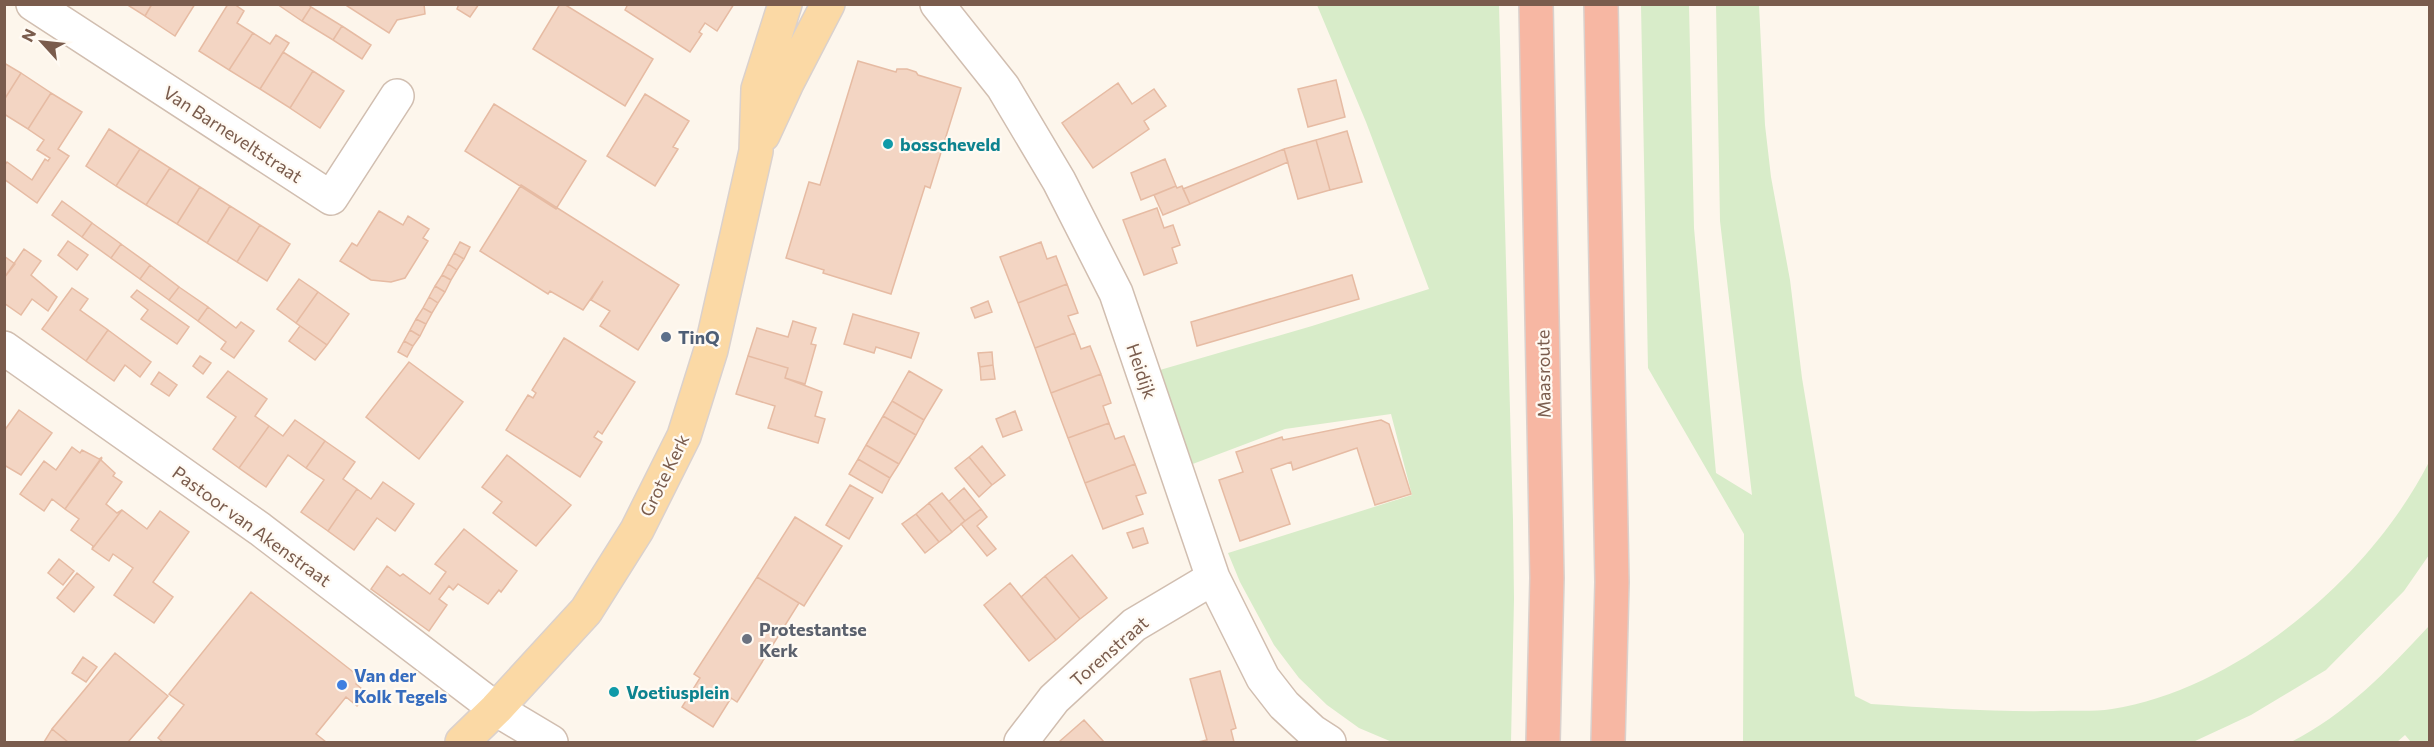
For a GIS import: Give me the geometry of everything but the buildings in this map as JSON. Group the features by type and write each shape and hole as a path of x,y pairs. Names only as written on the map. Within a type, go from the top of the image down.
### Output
{"highway":[{"name":"Maasroute","path":"1536,4 1547,578 1543,742"},
{"path":"1601,4 1612,582 1608,742"}],"main road":[{"name":"Grote Kerk","path":"462,742 496,709 586,611 638,530 684,436 711,350 756,151 758,89 784,4"},
{"name":"Grote Kerk","path":"756,151 787,83 828,4"}],"street":[{"name":"Van Barneveltstraat","path":"33,4 331,198 397,96"},
{"name":"Heidijk","path":"937,4 1003,87 1059,181 1116,293 1213,578 1263,678 1284,705 1312,731 1329,742"},
{"name":"Pastoor van Akenstraat","path":"4,348 260,528 496,709 551,742"},
{"name":"Torenstraat","path":"1021,742 1054,699 1134,625 1213,578"}],"green space":[{"path":"1317,5 1499,5 1513,520 1511,742 1392,742 1359,728 1327,705 1299,678 1274,645 1240,582 1228,553 1412,495 1391,414 1285,429 1190,465 1153,372 1429,289 1366,122"},
{"path":"1641,5 1689,5 1694,228 1716,473 1752,495 1720,221 1716,5 1759,5 1765,125 1771,177 1790,280 1802,378 1855,696 1871,704 1962,709 2090,711 2112,709 2160,697 2208,678 2254,652 2297,620 2337,585 2373,545 2404,504 2429,462 2429,555 2404,591 2326,670 2251,715 2193,742 1743,742 1744,534 1648,368"},
{"path":"2429,626 2429,742 2411,742 2405,735 2397,742 2291,742 2330,719 2348,705 2382,675"}],"place":[{"name":"bosscheveld","path":"888,144"},
{"name":"TinQ","path":"666,337"},
{"name":"Protestantse Kerk","path":"747,639"},
{"name":"Van der Kolk Tegels","path":"342,685"},
{"name":"Voetiusplein","path":"614,692"}]}
